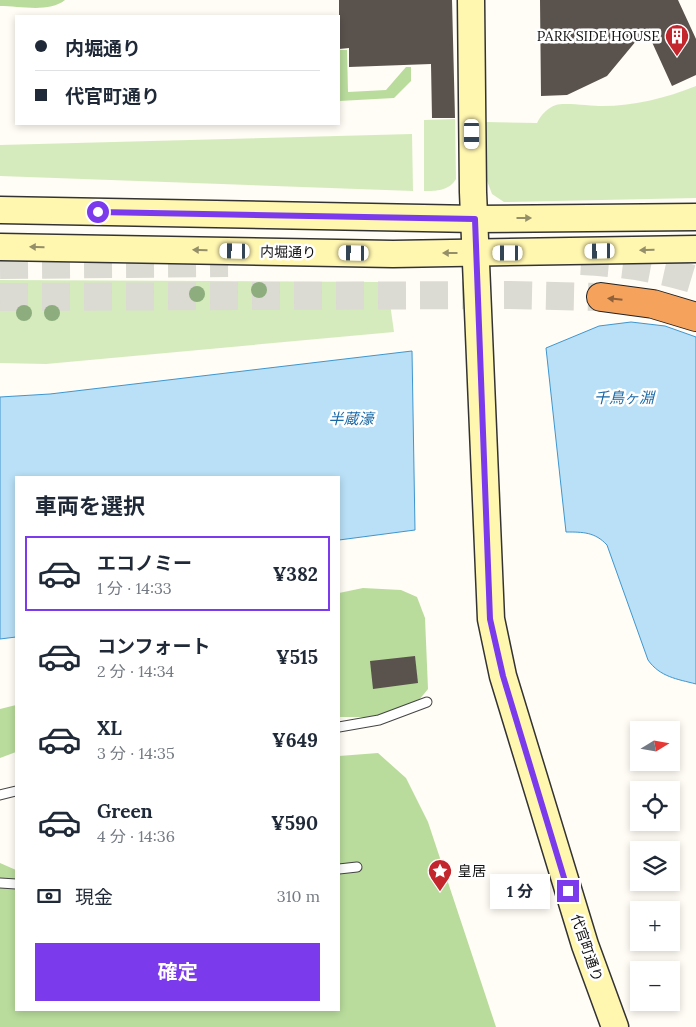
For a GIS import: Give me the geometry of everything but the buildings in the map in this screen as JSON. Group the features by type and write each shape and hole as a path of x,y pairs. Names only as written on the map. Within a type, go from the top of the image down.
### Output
{"highway":[{"path":"601,297 653,304 696,317"}],"main road":[{"name":"代官町通り","path":"471,0 473,192 477,253 490,619 508,694 585,944 615,1027"},
{"path":"0,210 475,219 696,217"},
{"name":"内堀通り","path":"0,247 383,254 696,249"}],"lane":[{"path":"340,726 378,720 427,702"},
{"path":"0,795 15,791"},
{"path":"340,869 357,867"},
{"path":"0,883 15,884"}],"green space":[{"path":"0,0 65,0 51,6 34,8 0,6"},
{"path":"340,50 347,50 348,92 386,90 406,67 411,67 411,81 394,98 340,101"},
{"path":"696,86 696,198 504,202 492,194 486,178 485,122 537,123 545,112 560,104 626,105 662,98"},
{"path":"455,119 456,179 446,188 424,191 424,120"},
{"path":"412,134 413,191 0,176 0,145"},
{"path":"0,280 387,282 394,332 46,364 0,363"},
{"path":"363,588 401,590 417,597 425,618 428,689 410,711 371,717 340,717 340,593"},
{"path":"15,705 15,752 0,758 0,709"},
{"path":"378,753 406,778 428,822 496,1027 0,1027 0,863 15,870 15,1011 340,1011 340,756"}],"water":[{"name":"千鳥ヶ淵","path":"631,322 665,326 696,337 696,684 663,674 648,660 607,545 593,535 566,532 546,348 599,326"},
{"name":"半蔵濠","path":"412,351 415,530 340,540 340,476 15,476 15,637 0,639 0,397 50,394"}],"tunnel":[{"path":"581,261 639,267 668,272 696,280"},
{"path":"0,265 228,263"},
{"path":"0,297 509,295 601,297"}],"place":[{"name":"PARK SIDE HOUSE","path":"677,57"},
{"name":"皇居","path":"440,892"}],"route":[{"path":"98,212 475,219 490,619 503,676 568,891"}]}
